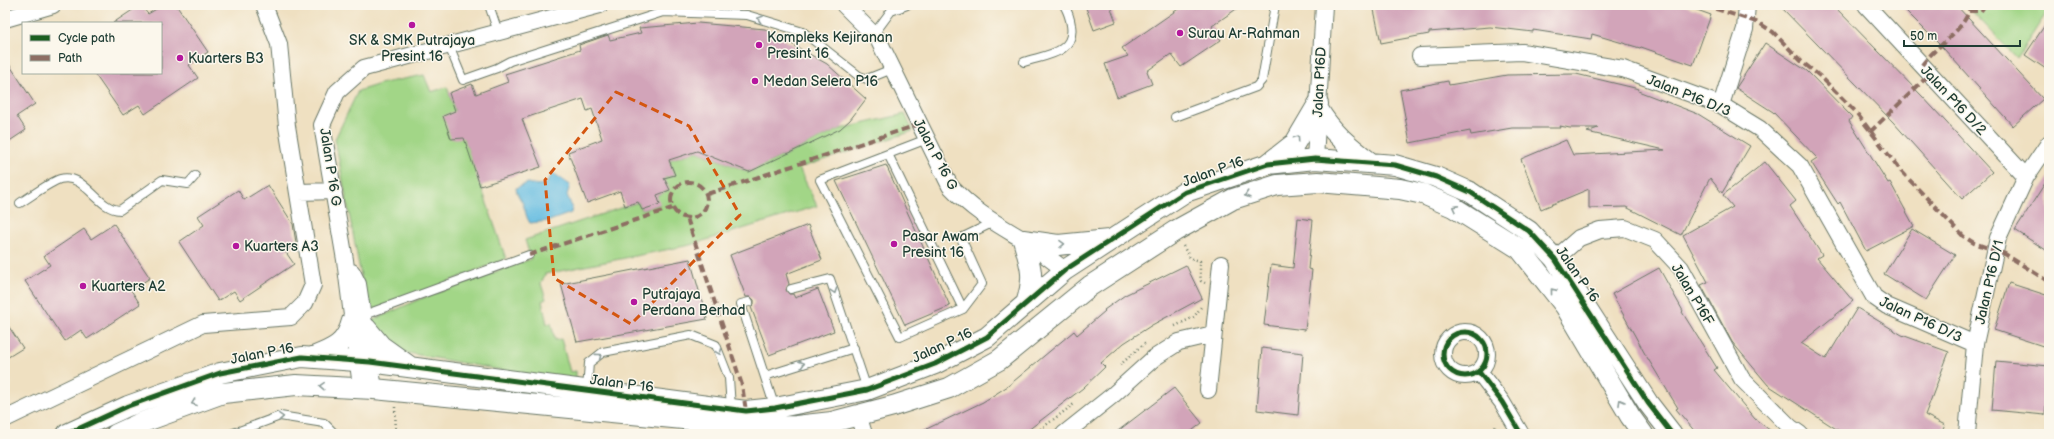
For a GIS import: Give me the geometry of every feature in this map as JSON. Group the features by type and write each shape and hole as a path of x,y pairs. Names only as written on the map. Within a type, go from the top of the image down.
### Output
{"street":[{"path":"5,19 53,5"},
{"path":"5,419 203,324 291,317 305,303 313,285 288,126 279,44 264,5"},
{"name":"Jalan P 16 G","path":"367,388 361,321 345,260 322,124 337,92 364,68 600,5"},
{"name":"Jalan P 16 G","path":"844,5 878,39 950,186 968,205 992,223 1023,240 1065,270"},
{"name":"Jalan P16D","path":"1315,159 1324,5"},
{"path":"1721,105 1745,29 1747,5"},
{"name":"Jalan P16 D/2","path":"1866,5 2026,177"},
{"name":"Jalan P16 D/3","path":"1420,56 1522,52 1623,69 1721,105 1760,129 1800,166 1874,297 1887,306 1975,344"},
{"path":"1268,164 1295,143 1318,106 1330,128 1348,146 1371,163"},
{"name":"Jalan P16 D/1","path":"1967,434 1975,344 1998,238 2026,177 2049,142"},
{"path":"1277,185 1315,159 1328,172 1356,185"},
{"name":"Jalan P 16","path":"68,434 128,406 220,373 302,357 364,362 746,411 775,408 867,390 935,364 987,337 1065,270 1185,192 1268,164 1315,159 1395,164 1436,177 1470,192 1528,231 1556,259 1648,403 1672,434"},
{"name":"Jalan P 16","path":"116,434 138,424 223,393 296,385 367,388 765,427 824,423 893,406 948,388 999,360 1090,286 1171,233 1233,199 1277,185 1318,182 1400,188 1423,194 1453,207 1520,249 1565,306 1630,416 1643,434"},
{"path":"299,192 334,191"},
{"name":"Jalan P16F","path":"1556,259 1580,238 1600,230 1625,228 1655,240 1681,268 1742,379 1790,427 1800,434"},
{"path":"999,360 1059,292 1065,270 1074,272 1088,270 1171,233"},
{"path":"1026,304 1031,287 1032,271 1023,240 1058,245 1112,240"},
{"path":"1208,390 1220,264"},
{"path":"311,358 332,350 348,336 361,321 381,346 410,368"},
{"path":"1064,434 1113,395 1154,358 1179,342 1213,334"},
{"path":"1479,372 1502,402 1521,434"},
{"path":"858,415 864,434"}],"lane":[{"path":"489,5 498,32"},
{"path":"874,34 891,12 907,5"},
{"path":"1024,62 1065,49 1070,43 1072,32 1068,12 1064,5"},
{"path":"1175,117 1256,87 1262,80 1274,5"},
{"path":"449,46 463,80 497,68 510,60 664,8 747,15 803,32 859,76 867,79 892,70"},
{"path":"927,139 820,180 900,337 963,309 982,284 961,238 992,223"},
{"path":"888,154 963,309"},
{"path":"20,203 60,179 78,180 99,202 113,210 120,210 162,180 188,184 194,176"},
{"path":"361,321 529,255"},
{"path":"791,289 830,279 867,390"},
{"path":"749,302 740,304 775,408"},
{"path":"587,390 589,364 603,352 691,335 716,345 730,378 731,409"},
{"path":"765,376 854,348"},
{"path":"231,434 280,416 324,423 335,434"}],"path":[{"path":"1171,233 1190,258 1200,261 1201,281 1208,285"},
{"path":"1169,329 1194,317 1203,304"},
{"path":"1119,367 1147,342"},
{"path":"394,391 396,434"},
{"path":"1034,434 1077,402"}],"highlighted area":[{"path":"616,92 689,126 740,215 631,324 554,278 545,180"}],"green space":[{"path":"1966,5 2049,5 2049,9 2017,58"},
{"path":"424,75 431,92 447,87 506,259 368,313 335,139 358,91 383,83"},
{"path":"905,114 913,131 799,168 817,206 690,245 545,274 541,284 546,299 542,301 547,324 551,323 555,340 561,339 570,372 576,371 576,379 571,383 397,351 371,321 420,299 531,259 525,240 638,202 642,210 659,205 657,195 669,190 664,178 675,175 669,160 697,151 749,172 840,129"}],"water":[{"path":"553,173 570,185 567,195 572,207 571,213 549,221 530,223 523,204 517,194 516,188 528,183 534,185 546,184"}],"building":[{"name":"Kuarters B3","path":"140,5 148,14 163,5 176,5 208,52 189,65 198,78 145,114 139,105 123,115 95,74 162,74 162,22 114,22"},
{"path":"1085,5 1110,5 1116,22 1094,30"},
{"name":"Surau Ar-Rahman","path":"1184,5 1242,5 1212,26 1221,40 1181,67 1171,54 1147,71 1152,84 1117,97 1105,64 1128,56 1122,48"},
{"path":"1373,5 1683,5 1711,15 1693,65 1641,47 1640,48 1592,34 1591,39 1533,30 1533,32 1490,27 1429,32 1429,34 1381,43"},
{"path":"1779,5 1833,5 1922,96 1992,172 1962,199 1893,122"},
{"path":"1900,5 1956,5 2043,99 2013,126 1944,49"},
{"path":"2049,19 2049,71 2025,55"},
{"path":"698,23 765,29 827,64 866,99 850,120 840,129 749,172 697,151 669,160 675,175 664,178 670,190 657,195 660,204 642,210 638,202 625,206 620,191 587,203 568,152 602,139 592,109 587,111 583,99 522,119 541,167 480,186 464,138 451,139 443,116 455,111 449,93 472,84 476,94 508,82 505,74 580,50 579,45 608,35 610,40 641,33 639,28"},
{"path":"1765,43 1807,71 1852,117 1849,121 1888,183 1890,182 1914,226 1866,251 1840,202 1838,204 1811,162 1817,158 1773,112 1736,88"},
{"path":"5,58 35,104 17,116 26,130 5,144"},
{"path":"1576,74 1639,89 1638,91 1698,114 1750,146 1722,193 1710,178 1681,235 1626,207 1589,208 1589,189 1541,209 1521,159 1566,140 1573,155 1665,150 1587,132 1598,128 1570,128 1560,126 1561,128 1512,128 1471,135 1470,131 1410,143 1400,90 1448,81 1449,85 1507,75"},
{"path":"1765,162 1796,201 1790,206 1822,255 1817,258 1853,301 1801,343 1826,359 1857,308 1902,335 1949,352 1925,415 1945,425 1941,434 1844,434 1768,385 1732,342 1701,285 1708,282 1683,235 1733,207 1723,195"},
{"name":"Pasar Awam Presint 16","path":"886,165 950,306 905,325 836,181"},
{"path":"2049,177 2049,252 2015,230"},
{"name":"Kuarters A3","path":"268,185 293,224 296,243 285,251 294,264 240,300 234,291 218,301 179,242 204,225 198,216 238,190 244,200"},
{"path":"1298,218 1313,220 1308,269 1312,270 1305,330 1264,325 1271,265 1293,268"},
{"name":"Kuarters A2","path":"114,224 150,278 131,290 140,304 87,339 81,330 65,341 25,281 50,265 44,256 84,229 91,239"},
{"path":"808,225 822,260 786,274 789,284 786,290 789,294 793,294 795,298 818,289 834,331 769,355 751,307 754,304 754,300 751,297 746,297 730,255"},
{"path":"1912,229 1955,255 1926,300 1884,274"},
{"name":"Putrajaya Perdana Berhad","path":"690,259 707,319 577,342 561,284"},
{"path":"1186,265 1202,298 1152,325 1124,343 1101,363 1105,367 1083,388 1023,434 916,434 983,402 1008,386 1074,331 1077,335 1105,311 1104,310 1125,295"},
{"path":"1659,268 1683,311 1682,312 1717,368 1714,370 1755,419 1775,434 1697,434 1676,409 1678,408 1645,354 1612,294"},
{"path":"2009,283 2049,296 2049,336 2046,347 1994,330"},
{"path":"5,321 23,348 5,359"},
{"path":"1262,348 1303,353 1298,415 1257,410"},
{"path":"1996,361 2049,366 2045,415 1992,410"},
{"path":"1174,388 1202,423 1188,434 1114,434"}],"marked path":[{"path":"1704,5 1759,23 1773,32 1801,61 1821,77 1855,111 1901,171 1963,236 1974,243 2005,254 2049,282"},
{"path":"1922,65 1957,30 1968,14 1970,5"},
{"path":"1969,11 1981,11 1985,5"},
{"path":"1870,132 1930,74"},
{"path":"707,194 920,124"},
{"path":"693,182 702,187 706,193 707,200 706,207 702,213 693,218 685,218 676,213 672,207 671,196 676,187 682,183 693,182"},
{"path":"529,255 672,208"},
{"path":"687,218 742,385 746,411"}],"cycle path":[{"path":"67,434 128,406 220,373 302,357 370,362 746,411 775,408 867,390 935,364 987,337 1065,270 1185,192 1268,164 1315,159 1395,165 1436,177 1470,192 1529,231 1555,259 1648,403 1672,434"},
{"path":"1461,332 1469,332 1481,338 1487,350 1487,354 1487,358 1481,370 1469,376 1461,376 1449,370 1443,358 1443,350 1449,338 1461,332"},
{"path":"1479,372 1502,402 1521,434"}],"place":[{"name":"SK & SMK Putrajaya Presint 16","path":"412,25"},
{"name":"Surau Ar-Rahman","path":"1180,33"},
{"name":"Kompleks Kejiranan Presint 16","path":"759,45"},
{"name":"Kuarters B3","path":"180,58"},
{"name":"Medan Selera P16","path":"755,81"},
{"name":"Pasar Awam Presint 16","path":"894,244"},
{"name":"Kuarters A3","path":"236,246"},
{"name":"Kuarters A2","path":"83,286"},
{"name":"Putrajaya Perdana Berhad","path":"634,302"}]}
